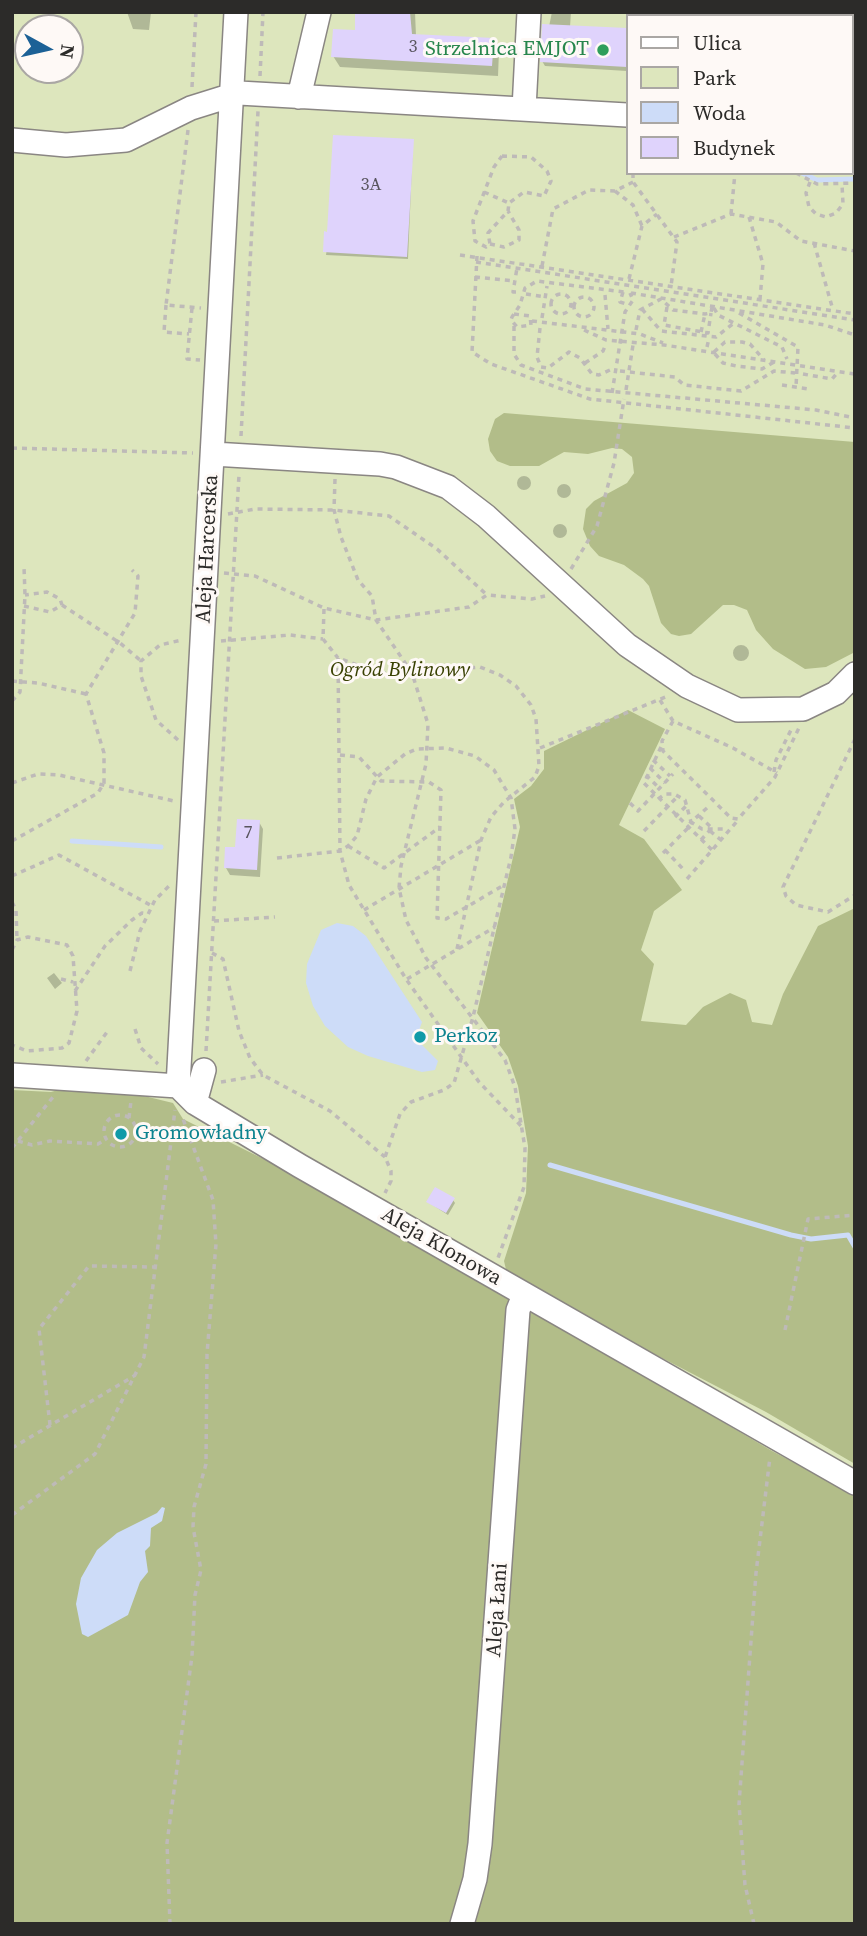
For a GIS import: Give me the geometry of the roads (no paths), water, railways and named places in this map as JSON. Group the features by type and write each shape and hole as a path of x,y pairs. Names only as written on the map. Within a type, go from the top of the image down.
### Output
{"street":[{"name":"Aleja Harcerska","path":"194,1087 199,860 194,805 236,12"},
{"path":"299,97 319,12"},
{"path":"524,109 529,12"},
{"path":"12,140 66,145 127,139 191,108 232,93 626,115"},
{"path":"213,454 396,467 448,487 486,516 561,586 656,667 738,710 803,709 828,698 855,674"},
{"name":"Aleja Klonowa","path":"12,1075 194,1087 490,1275 855,1483"},
{"name":"Aleja Łani","path":"462,1924 475,1879 480,1844 518,1310 524,1294"}],"water":[{"name":"Perkoz","path":"337,923 353,926 366,936 422,1022 416,1039 438,1061 435,1070 422,1072 368,1056 348,1047 325,1026 313,1006 306,983 307,964 321,930"},
{"path":"162,1507 165,1508 162,1521 151,1528 150,1546 145,1551 148,1572 140,1582 128,1615 88,1637 82,1634 76,1604 81,1578 97,1550 117,1533 157,1513"}],"waterway":[{"path":"806,175 817,180 855,179"},
{"path":"72,841 161,847"},
{"path":"550,1165 791,1235 811,1239 848,1235 855,1247"}],"place":[{"name":"Strzelnica EMJOT","path":"603,50"},
{"name":"Perkoz","path":"420,1037"},
{"name":"Gromowładny","path":"121,1134"}],"park label":[{"name":"Ogród Bylinowy","path":"400,671"}]}
